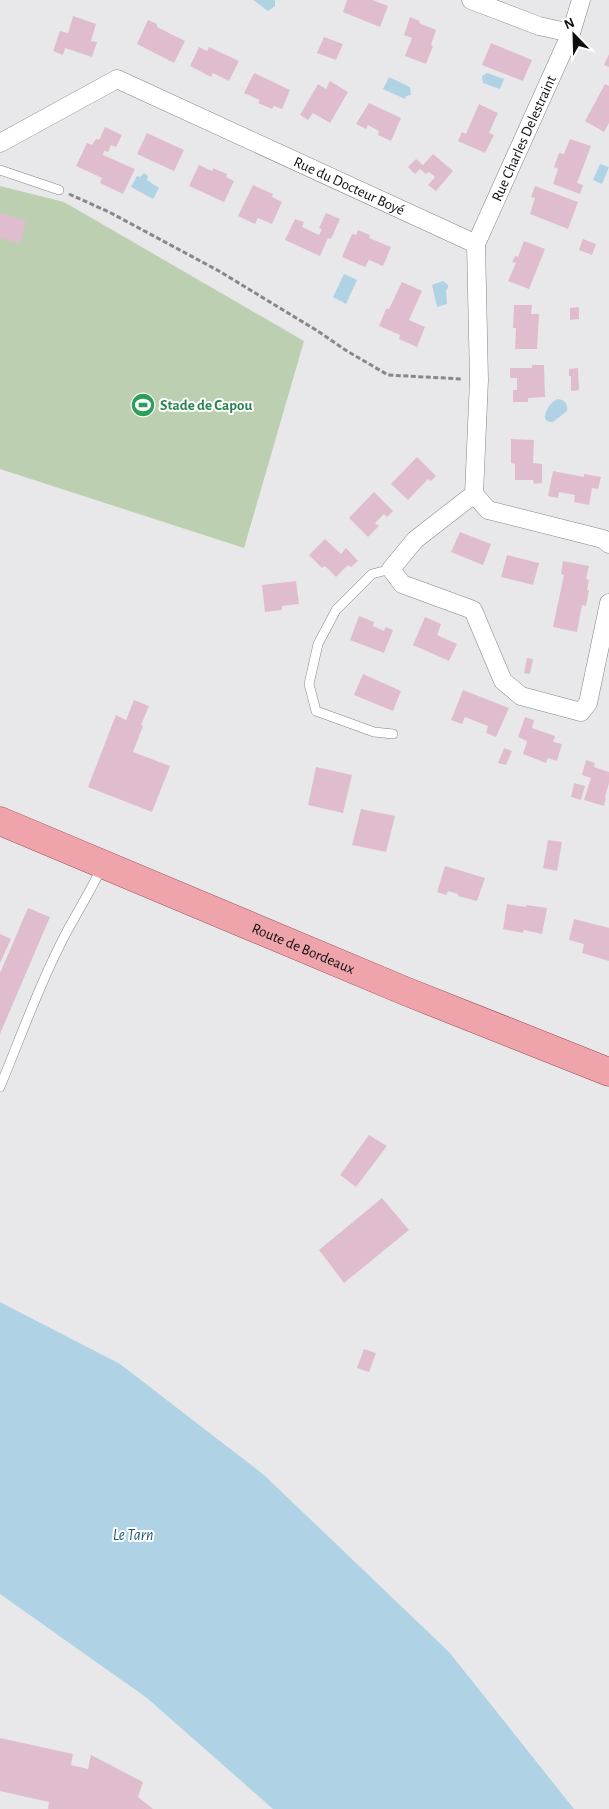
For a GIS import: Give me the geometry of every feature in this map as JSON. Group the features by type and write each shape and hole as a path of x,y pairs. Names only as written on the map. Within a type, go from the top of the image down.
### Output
{"main road":[{"name":"Route de Bordeaux","path":"0,821 413,994 609,1072"}],"street":[{"path":"471,0 539,26 572,33"},
{"name":"Rue Charles Delestraint","path":"476,244 572,33 581,0"},
{"name":"Rue du Docteur Boyé","path":"0,143 117,79 476,244"},
{"path":"476,244 479,380 474,494 488,510 603,539 609,544"},
{"path":"474,494 415,540 391,569 402,584 473,610 503,681 521,696 582,712 588,703 609,603"}],"lane":[{"path":"0,170 59,190"},
{"path":"391,569 372,574 336,610 318,644 309,684 316,711 374,732 392,734"},
{"path":"0,1088 66,933 104,864"}],"path":[{"path":"59,190 109,212 219,271 388,375 479,380"}],"green space":[{"name":"Stade de Capou","path":"0,186 64,202 304,341 244,548 0,469"}],"water":[{"path":"253,0 275,0 275,6 268,11"},
{"path":"487,73 504,79 500,89 483,83 482,76"},
{"path":"389,77 410,87 411,95 406,96 405,99 383,89"},
{"path":"600,164 609,167 602,184 593,180"},
{"path":"144,173 148,176 147,180 159,188 153,199 131,187 137,176 140,177"},
{"path":"344,274 357,280 346,304 333,297"},
{"path":"443,281 448,285 446,290 447,304 437,307 432,285"},
{"path":"558,399 566,403 567,411 553,422 549,422 545,419 547,410"},
{"name":"Le Tarn","path":"0,1302 120,1364 264,1475 449,1652 574,1809 273,1809 147,1698 0,1594"}],"building":[{"path":"347,0 373,0 388,6 380,27 343,12"},
{"path":"73,16 96,24 91,41 97,42 92,57 65,48 63,55 53,51 60,31 68,33"},
{"path":"410,17 436,30 431,45 433,46 426,64 405,56 412,38 404,35"},
{"path":"148,20 157,24 157,27 185,41 174,63 137,44"},
{"path":"324,37 343,44 336,60 317,53"},
{"path":"491,43 532,60 523,81 482,65"},
{"path":"199,47 207,51 209,47 239,61 229,81 213,73 211,77 190,66"},
{"path":"609,54 609,67 604,65"},
{"path":"254,73 290,90 282,109 274,106 272,109 258,103 260,100 244,93"},
{"path":"330,81 348,92 330,123 313,113 308,120 300,115 318,84 326,89"},
{"path":"605,84 609,86 609,123 604,132 585,121"},
{"path":"369,103 401,118 391,141 378,135 379,131 368,125 366,129 356,124"},
{"path":"479,104 498,113 489,133 494,135 485,153 458,141 462,132 466,134"},
{"path":"105,127 122,135 116,147 111,145 108,152 104,151 103,155 135,169 123,194 100,183 102,178 76,166 87,143 92,145 96,139 99,140"},
{"path":"147,133 184,150 174,171 137,154"},
{"path":"570,139 591,146 577,183 583,185 580,194 553,184 558,169 554,167 559,153 564,154"},
{"path":"433,154 453,171 436,191 428,185 435,177 429,172 426,174 420,169 415,174 408,167 416,159 423,165"},
{"path":"199,165 212,171 213,168 227,174 226,177 234,181 224,202 189,186"},
{"path":"253,185 273,194 272,197 282,202 272,224 258,218 255,224 238,216"},
{"path":"535,186 578,202 568,229 530,214 535,198 531,197"},
{"path":"0,213 26,221 20,243 0,238"},
{"path":"326,213 340,219 331,239 328,238 320,256 285,240 295,219 304,222 302,227 319,235 322,229 319,228"},
{"path":"358,230 370,235 369,238 391,247 383,266 369,260 365,267 342,257 352,234 356,235"},
{"path":"583,239 596,244 592,255 579,250"},
{"path":"524,241 545,249 529,289 508,281 516,263 512,262 515,256 518,257"},
{"path":"402,282 422,291 409,320 425,327 417,347 399,339 400,335 379,326 386,309 389,309"},
{"path":"514,305 532,305 531,314 539,314 537,349 515,349 516,328 513,328"},
{"path":"579,307 579,319 570,320 570,308"},
{"path":"532,365 544,365 545,397 528,398 528,402 513,402 513,390 517,390 517,378 510,378 510,368 532,368"},
{"path":"578,368 579,390 571,391 569,369"},
{"path":"511,439 534,440 533,463 542,464 542,483 534,484 533,480 515,480 515,464 511,463"},
{"path":"417,457 436,476 431,481 428,479 408,500 391,484"},
{"path":"553,471 584,477 584,474 601,477 598,489 592,488 589,505 574,502 575,495 559,492 558,498 548,496"},
{"path":"374,492 393,511 387,517 384,514 375,523 379,526 368,537 349,518"},
{"path":"460,532 491,544 483,565 451,552"},
{"path":"325,539 341,554 346,548 358,561 351,567 348,565 336,577 325,566 322,568 309,555"},
{"path":"507,555 539,563 533,585 501,577"},
{"path":"563,561 589,566 586,579 589,580 587,590 589,590 586,606 582,605 577,632 553,627 564,575 561,574"},
{"path":"296,581 299,604 282,606 282,610 265,612 262,585"},
{"path":"359,616 374,622 373,626 384,631 386,627 393,630 384,653 350,640"},
{"path":"425,617 441,624 437,635 457,644 449,661 413,645"},
{"path":"527,658 533,659 530,674 524,673"},
{"path":"363,674 401,691 393,711 354,695"},
{"path":"463,690 509,708 496,737 486,733 488,726 465,717 462,724 451,720"},
{"path":"134,700 149,706 133,752 170,766 152,812 88,787 116,715 126,720"},
{"path":"525,717 534,720 532,728 555,736 553,742 562,744 557,761 548,758 546,763 523,754 527,741 518,737"},
{"path":"504,748 512,751 506,765 498,763"},
{"path":"586,760 595,763 594,767 609,772 609,783 604,806 584,800 591,778 582,775"},
{"path":"316,767 352,775 343,813 308,805"},
{"path":"574,783 585,786 581,800 571,797"},
{"path":"361,809 395,816 386,852 352,845"},
{"path":"548,840 562,842 557,871 543,868"},
{"path":"445,866 485,878 477,901 448,891 446,895 437,892"},
{"path":"507,904 547,908 542,934 524,930 523,933 503,929"},
{"path":"28,908 50,917 0,1034 0,973"},
{"path":"574,919 609,928 609,961 582,953 584,944 569,940"},
{"path":"0,934 11,939 0,963"},
{"path":"369,1135 387,1146 356,1187 340,1175"},
{"path":"382,1198 409,1230 344,1283 319,1250"},
{"path":"364,1349 376,1353 369,1372 357,1368"},
{"path":"0,1738 73,1754 71,1765 88,1769 91,1755 143,1782 138,1797 153,1809 48,1809 49,1802 0,1791"}],"place":[{"name":"Stade de Capou","path":"143,405"}]}
